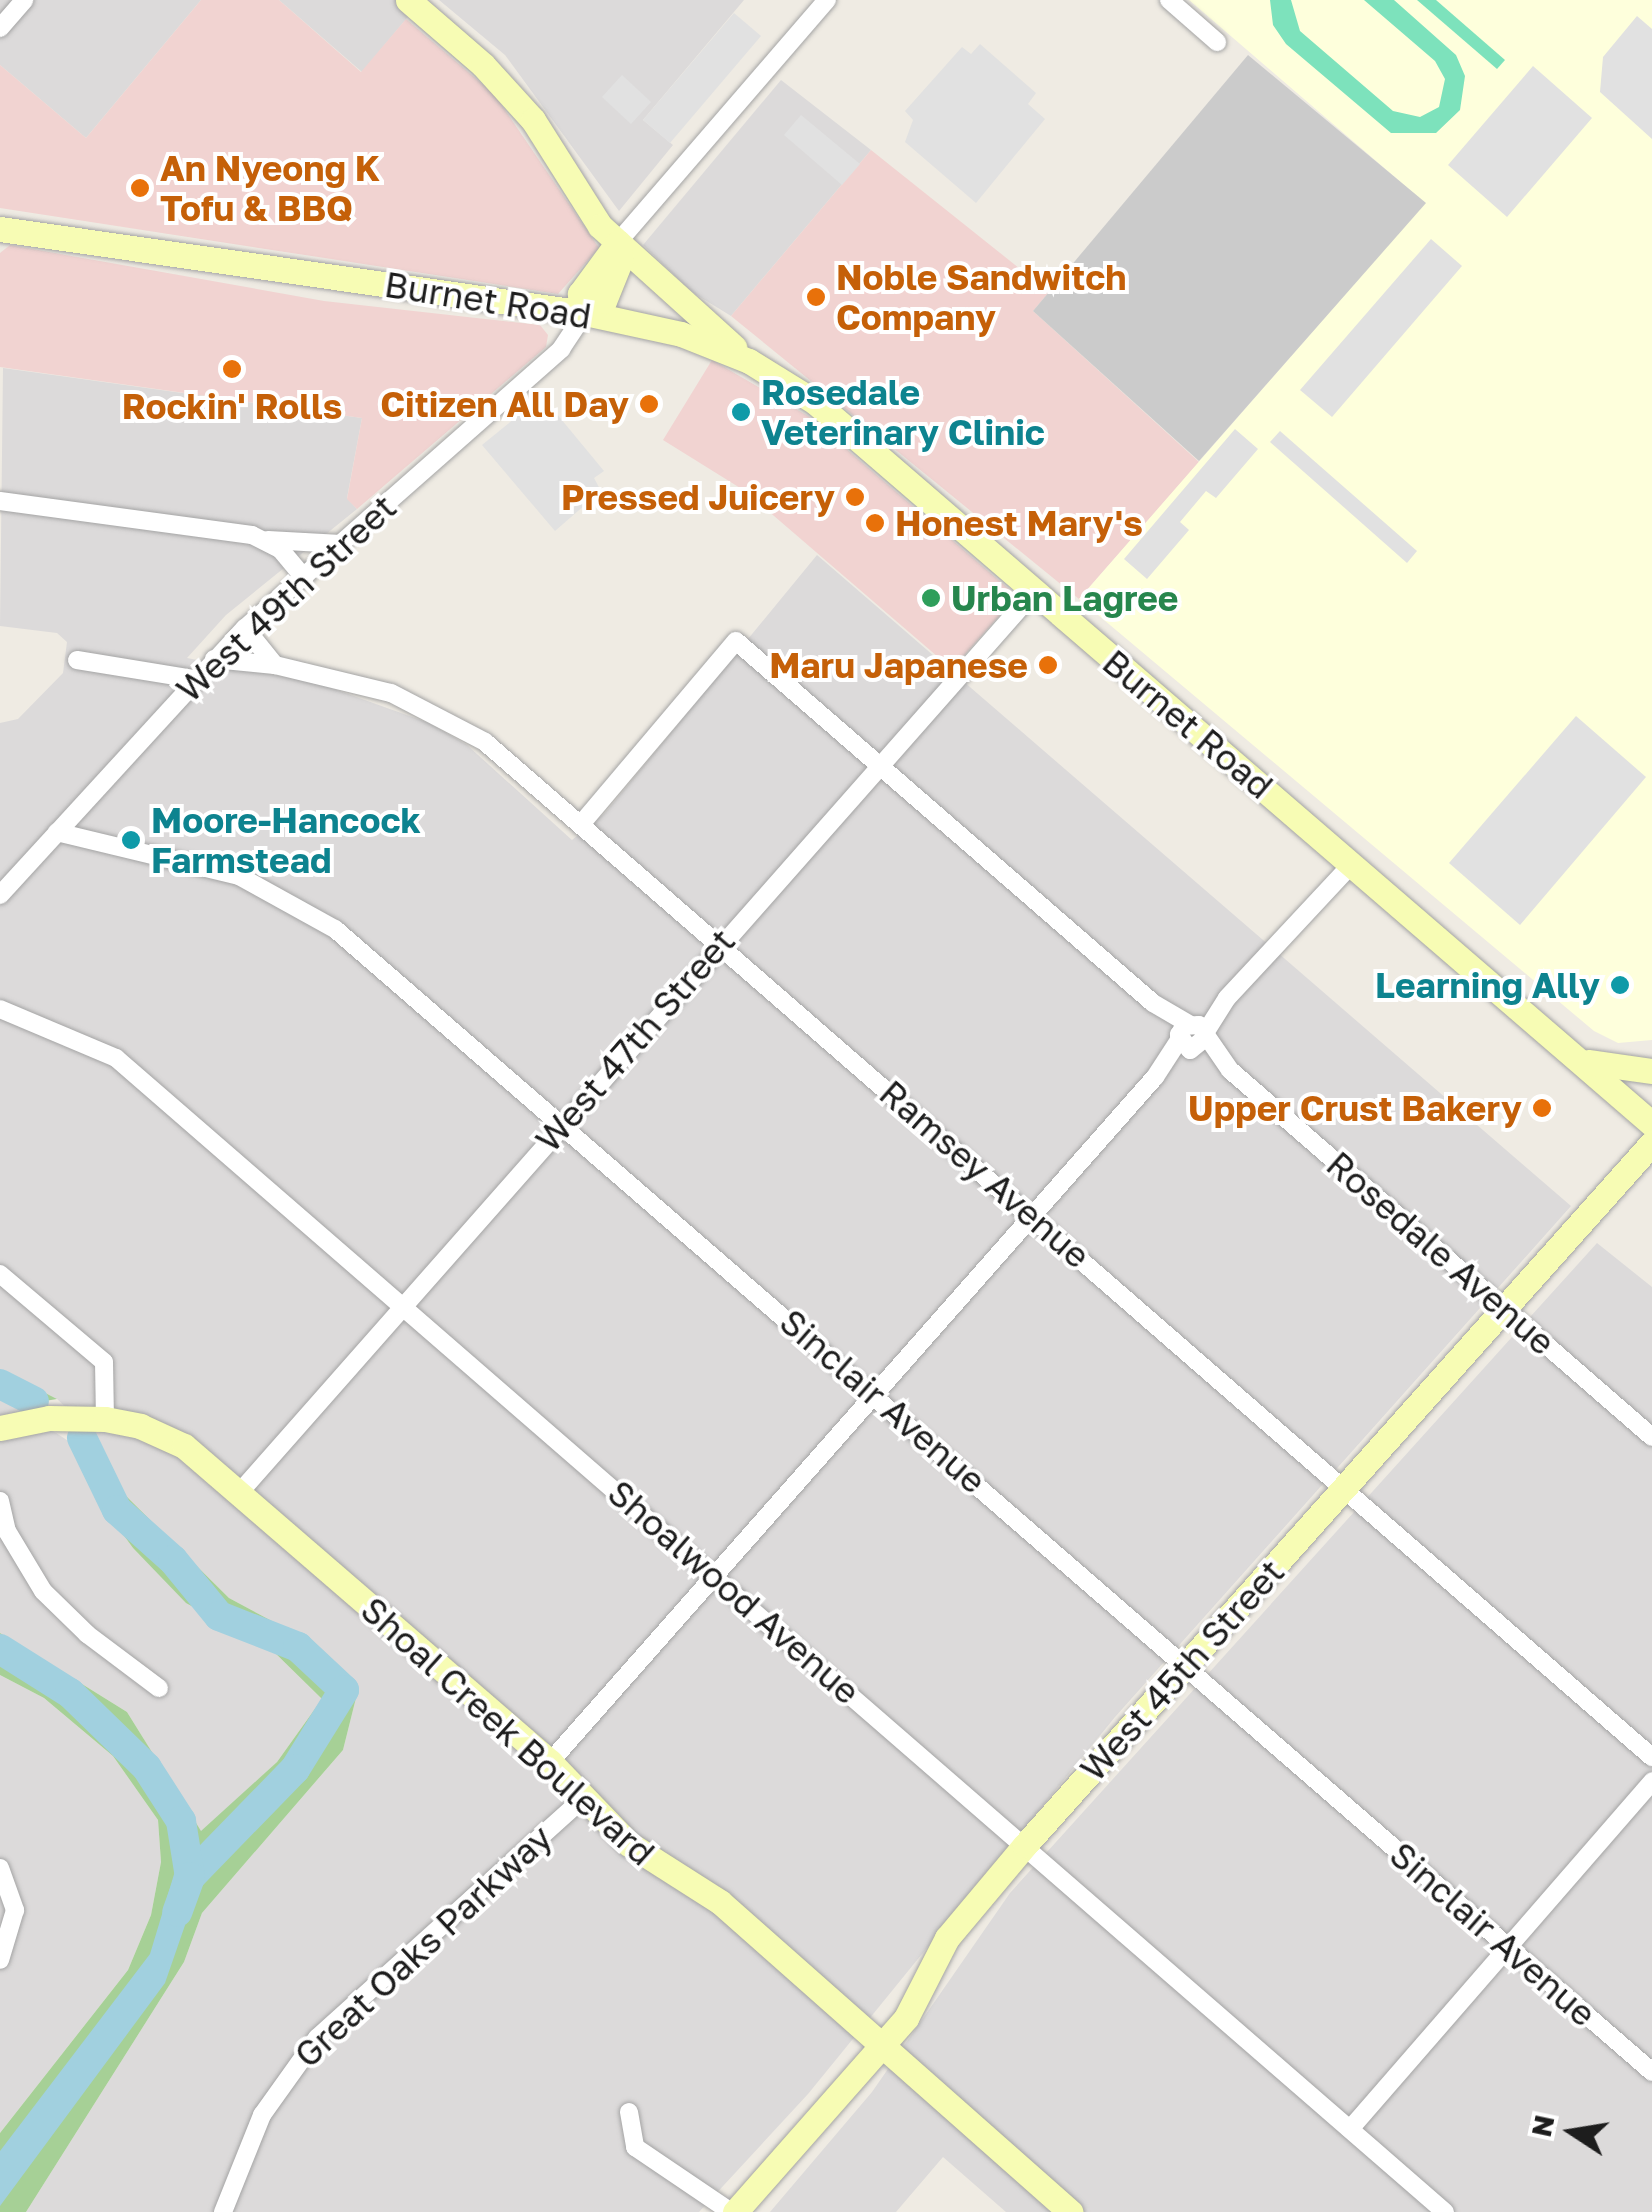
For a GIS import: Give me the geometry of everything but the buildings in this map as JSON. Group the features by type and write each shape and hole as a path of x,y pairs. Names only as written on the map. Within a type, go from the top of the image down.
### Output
{"main road":[{"path":"408,0 524,109 583,207 748,361"},
{"name":"Burnet Road","path":"2,231 585,313 681,334 748,361 815,402 1584,1061 1652,1124"},
{"name":"West 49th Street","path":"585,313 580,294 618,242"},
{"path":"1584,1061 1652,1072"},
{"name":"West 45th Street","path":"733,2212 882,2049 906,2018 946,1938 1025,1845 1652,1143"},
{"name":"Shoal Creek Boulevard","path":"0,1428 49,1418 106,1419 162,1434 240,1492 550,1762 652,1864 720,1902 1071,2212"}],"street":[{"path":"0,28 24,0"},
{"name":"West 49th Street","path":"618,242 827,0"},
{"path":"1169,0 1217,42"},
{"name":"West 49th Street","path":"0,895 194,679 245,628 561,348 585,313"},
{"path":"0,501 268,540 293,536 341,544"},
{"path":"268,540 304,578"},
{"name":"West 47th Street","path":"240,1492 720,942 1034,592"},
{"path":"245,628 275,666"},
{"name":"Rosedale Avenue","path":"582,822 736,641 1652,1437"},
{"path":"78,660 194,679"},
{"name":"Ramsey Avenue","path":"214,660 358,681 445,717 582,822 1652,1756"},
{"name":"Sinclair Avenue","path":"57,832 202,864 288,899 335,929 1652,2072"},
{"path":"550,1762 712,1572 1154,1077 1352,864"},
{"name":"Shoalwood Avenue","path":"0,1008 116,1058 1445,2212"},
{"path":"0,1274 104,1362 106,1419"},
{"path":"0,1501 13,1543 43,1591 159,1688"},
{"path":"1350,2129 1652,1781"},
{"name":"Great Oaks Parkway","path":"223,2212 262,2114 316,2038 585,1798"},
{"path":"0,1868 15,1910 0,1960"},
{"path":"629,2112 642,2154 733,2212"}],"shaded area":[{"path":"0,0 201,0 86,138 0,65"},
{"path":"201,0 279,0 361,72 406,19 494,94 599,248 558,294 0,208 0,65 86,138"},
{"path":"279,0 422,0 362,72"},
{"path":"439,0 744,0 643,120 673,145 619,211 505,55"},
{"path":"1189,0 1652,0 1652,1040 1618,1043 1594,1031 1079,599 1425,203"},
{"path":"734,13 761,36 670,143 643,120"},
{"path":"1637,16 1652,29 1652,139 1600,92 1603,57"},
{"path":"980,44 1036,93 1028,104 1045,119 976,203 905,142 913,120 905,111 962,47 971,54"},
{"path":"1248,55 1426,203 1199,461 1033,311"},
{"path":"1533,66 1592,118 1507,217 1448,165"},
{"path":"622,75 651,102 631,124 602,97"},
{"path":"781,80 871,150 731,316 692,292 643,245"},
{"path":"801,115 860,164 842,185 784,135"},
{"path":"871,150 1049,292 1033,311 1199,462 1079,599 731,316"},
{"path":"1431,239 1462,266 1332,417 1300,390"},
{"path":"10,245 324,301 540,325 548,335 546,347 357,509 347,499 362,418 0,367 0,253"},
{"path":"712,360 808,416 1017,596 952,669 745,491 663,440"},
{"path":"3,368 362,418 347,498 357,509 226,615 187,658 320,684 429,723 467,745 572,840 605,813 817,555 1571,1206 1115,1717 808,2094 699,2212 26,2212 184,1962 202,1913 343,1750 358,1690 285,1628 229,1598 120,1490 97,1436 57,1399 0,1370 0,723 18,719 63,673 67,642 57,633 0,626"},
{"path":"542,396 604,471 594,478 601,491 555,531 482,445"},
{"path":"1235,429 1258,449 1216,498 1206,491 1180,522 1189,530 1147,579 1124,559"},
{"path":"1280,431 1417,551 1407,563 1270,442"},
{"path":"1576,716 1646,777 1520,925 1449,863"},
{"path":"1597,1243 1652,1287 1652,2212 1006,2212 943,2157 896,2212 770,2212 872,2092 1010,1893"},
{"path":"0,1397 70,1442 93,1493 133,1548 186,1602 271,1649 322,1699 277,1762 201,1832 127,1712 0,1633"},
{"path":"0,1675 44,1698 113,1756 158,1820 161,1862 151,1915 128,1970 0,2133"}],"green space":[{"path":"1270,0 1291,0 1300,31 1393,111 1420,117 1439,107 1445,79 1435,61 1364,0 1394,0 1456,55 1465,76 1460,110 1436,133 1391,133 1286,44 1273,25"},
{"path":"1417,0 1436,0 1505,60 1497,69"},
{"path":"0,1370 57,1399 14,1406 0,1397"},
{"path":"97,1436 120,1490 229,1598 285,1628 358,1690 343,1750 202,1913 184,1962 26,2212 0,2212 0,2133 128,1970 151,1915 161,1862 158,1820 113,1756 44,1698 0,1675 0,1633 127,1712 201,1831 277,1762 322,1699 271,1649 186,1603 133,1548 93,1493 70,1442"}],"water":[{"path":"175,1871 200,1882 165,1983 0,2206 0,2151 150,1954"}],"waterway":[{"path":"0,1384 34,1401"},
{"path":"82,1438 117,1510 173,1560 219,1616 298,1647 344,1690 295,1769 190,1877"},
{"path":"0,1649 70,1693 147,1768 181,1821 190,1877 177,1912"}],"place":[{"name":"An Nyeong K Tofu & BBQ","path":"140,188"},
{"name":"Noble Sandwitch Company","path":"816,297"},
{"name":"Rockin' Rolls","path":"232,369"},
{"name":"Citizen All Day","path":"649,404"},
{"name":"Rosedale Veterinary Clinic","path":"741,412"},
{"name":"Pressed Juicery","path":"855,497"},
{"name":"Honest Mary's","path":"875,523"},
{"name":"Urban Lagree","path":"931,598"},
{"name":"Maru Japanese","path":"1048,665"},
{"name":"Moore-Hancock Farmstead","path":"131,840"},
{"name":"Learning Ally","path":"1620,985"},
{"name":"Upper Crust Bakery","path":"1542,1108"}]}
